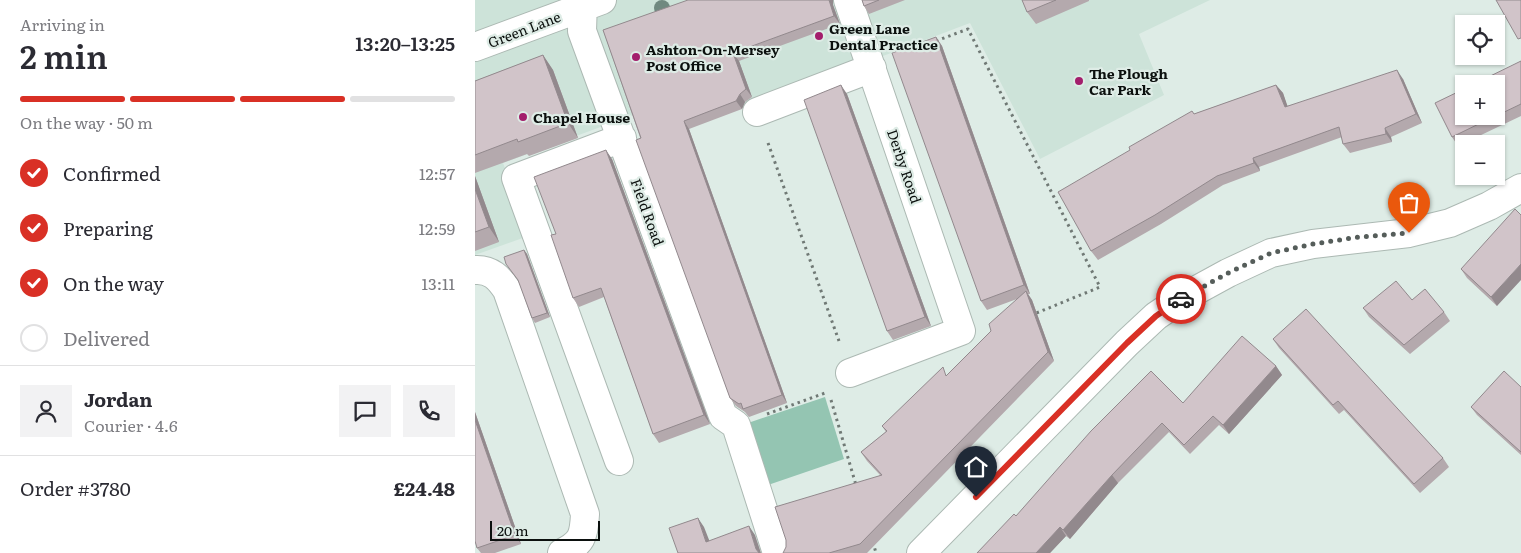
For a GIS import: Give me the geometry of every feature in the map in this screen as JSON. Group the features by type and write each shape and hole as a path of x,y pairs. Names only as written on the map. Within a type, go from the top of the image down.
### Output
{"street":[{"name":"Derby Road","path":"848,0 961,331 850,373"},
{"name":"Green Lane","path":"475,47 589,2"},
{"name":"Field Road","path":"589,2 582,32 777,553"},
{"path":"757,112 871,68"},
{"path":"619,461 516,178 621,138"},
{"path":"921,553 1127,343 1156,316 1184,297 1228,273 1271,253 1359,237 1409,233 1450,223 1489,206 1521,188"},
{"path":"475,270 483,270 498,276 507,290 585,514 584,530 577,545 562,553"}],"path":[{"path":"933,42 968,29 1100,287 1029,316"},
{"path":"757,112 850,373"},
{"path":"729,421 828,392 856,486"},
{"path":"871,534 876,553"}],"shaded area":[{"path":"475,0 1210,0 1139,34 1164,95 1040,159 970,23 796,89 652,140 641,112 503,163 517,200 534,234 475,255"}],"green space":[{"path":"825,397 844,459 768,485 748,423"}],"building":[{"path":"688,0 829,0 834,16 733,53 746,89 736,101 684,121 782,395 743,409 741,403 739,404 730,398 636,140 641,138 603,30"},
{"path":"862,0 879,0 864,6"},
{"path":"1022,0 1056,0 1027,12"},
{"path":"1496,0 1521,0 1521,38 1518,39"},
{"path":"936,37 1024,285 981,301 892,53"},
{"name":"Chapel House","path":"543,55 568,123 518,142 517,139 475,155 475,81"},
{"path":"1521,61 1521,104 1505,112 1505,75 1492,75"},
{"path":"1397,70 1416,114 1385,128 1386,134 1343,144 1339,127 1253,158 1254,163 1217,176 1155,215 1091,251 1058,192 1130,150 1129,147 1192,111 1194,114 1276,85 1285,107"},
{"path":"841,85 925,317 887,331 804,100"},
{"path":"1455,93 1455,125 1477,125 1452,137 1435,103"},
{"path":"606,150 704,415 653,434 601,288 573,298 551,235 556,234 534,177"},
{"path":"475,189 489,227 475,232"},
{"path":"1515,209 1521,215 1521,264 1491,297 1461,269"},
{"path":"524,250 547,313 532,318 518,280 506,264 504,257"},
{"path":"1396,281 1412,300 1425,289 1444,312 1404,345 1363,308"},
{"path":"1026,291 1048,352 860,544 829,553 783,553 786,547 786,540 775,507 882,475 861,452 887,431 882,426 943,367 946,376 991,331 989,324"},
{"path":"1306,309 1443,458 1414,484 1338,401 1333,405 1273,339"},
{"path":"1242,336 1276,366 1223,425 1213,416 1184,445 1162,423 1063,530 1060,527 1036,553 977,553 1014,514 1016,516 1091,431 1151,371 1183,403"},
{"path":"1504,371 1521,387 1521,452 1471,407"},
{"path":"475,420 515,535 477,548 475,541"},
{"path":"698,518 706,542 749,526 759,553 678,553 669,528"}],"way so far":[{"path":"1181,299 1228,273 1271,253 1359,237 1409,233"}],"place":[{"name":"Green Lane Dental Practice","path":"819,36"},
{"name":"Ashton-On-Mersey Post Office","path":"636,57"},
{"name":"The Plough Car Park","path":"1079,81"},
{"name":"Chapel House","path":"523,117"}],"route":[{"path":"976,497 1127,343 1156,316 1181,299"}]}
